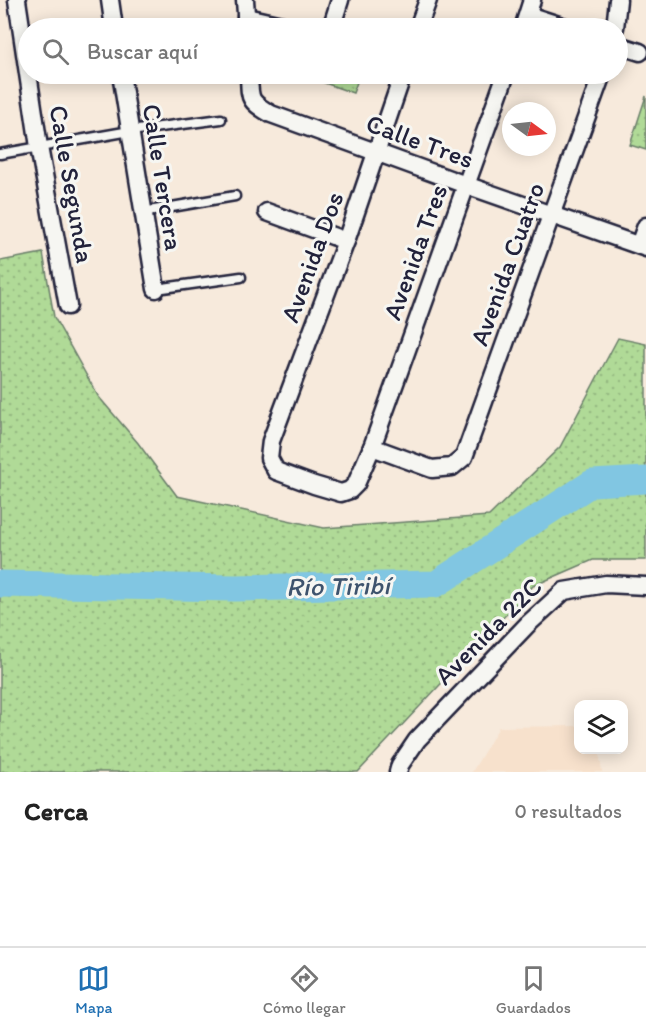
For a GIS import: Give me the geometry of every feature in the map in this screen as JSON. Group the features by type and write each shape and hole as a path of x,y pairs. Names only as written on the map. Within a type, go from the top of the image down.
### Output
{"street":[{"name":"Calle Segunda","path":"17,0 20,18"},
{"path":"110,0 113,18"},
{"path":"245,0 247,18"},
{"path":"334,18 340,0"},
{"path":"422,18 428,0"},
{"path":"616,18 618,0"},
{"path":"628,48 640,52"},
{"name":"Calle Segunda","path":"30,84 68,306"},
{"name":"Calle Tercera","path":"123,84 156,289"},
{"name":"Calle Tres","path":"249,84 250,98 257,106 271,114 643,246"},
{"name":"Avenida Dos","path":"269,458 271,441 346,241 400,84"},
{"name":"Avenida Tres","path":"269,458 276,471 314,485 341,493 350,490 356,484 372,447 502,84"},
{"name":"Avenida Cuatro","path":"372,447 432,469 452,467 464,457 598,84"},
{"path":"267,212 346,241"},
{"path":"643,246 646,226"},
{"name":"Avenida 22C","path":"398,772 400,765 417,740 528,624 564,591 606,584 646,586"}],"lane":[{"path":"0,154 130,131 221,119"},
{"path":"143,212 235,196"},
{"path":"156,289 241,277"}],"shaded area":[{"path":"574,726 574,754 600,754 602,772 472,772 499,727"}],"green space":[{"path":"328,84 356,84 353,93"},
{"path":"646,96 646,150 630,145"},
{"path":"43,253 54,317 98,396 138,443 177,496 324,528 489,516 560,447 618,338 646,344 646,560 593,560 533,586 358,772 0,772 0,261"}],"waterway":[{"name":"Río Tiribí","path":"0,584 235,588 436,584 592,483 646,480"}]}
